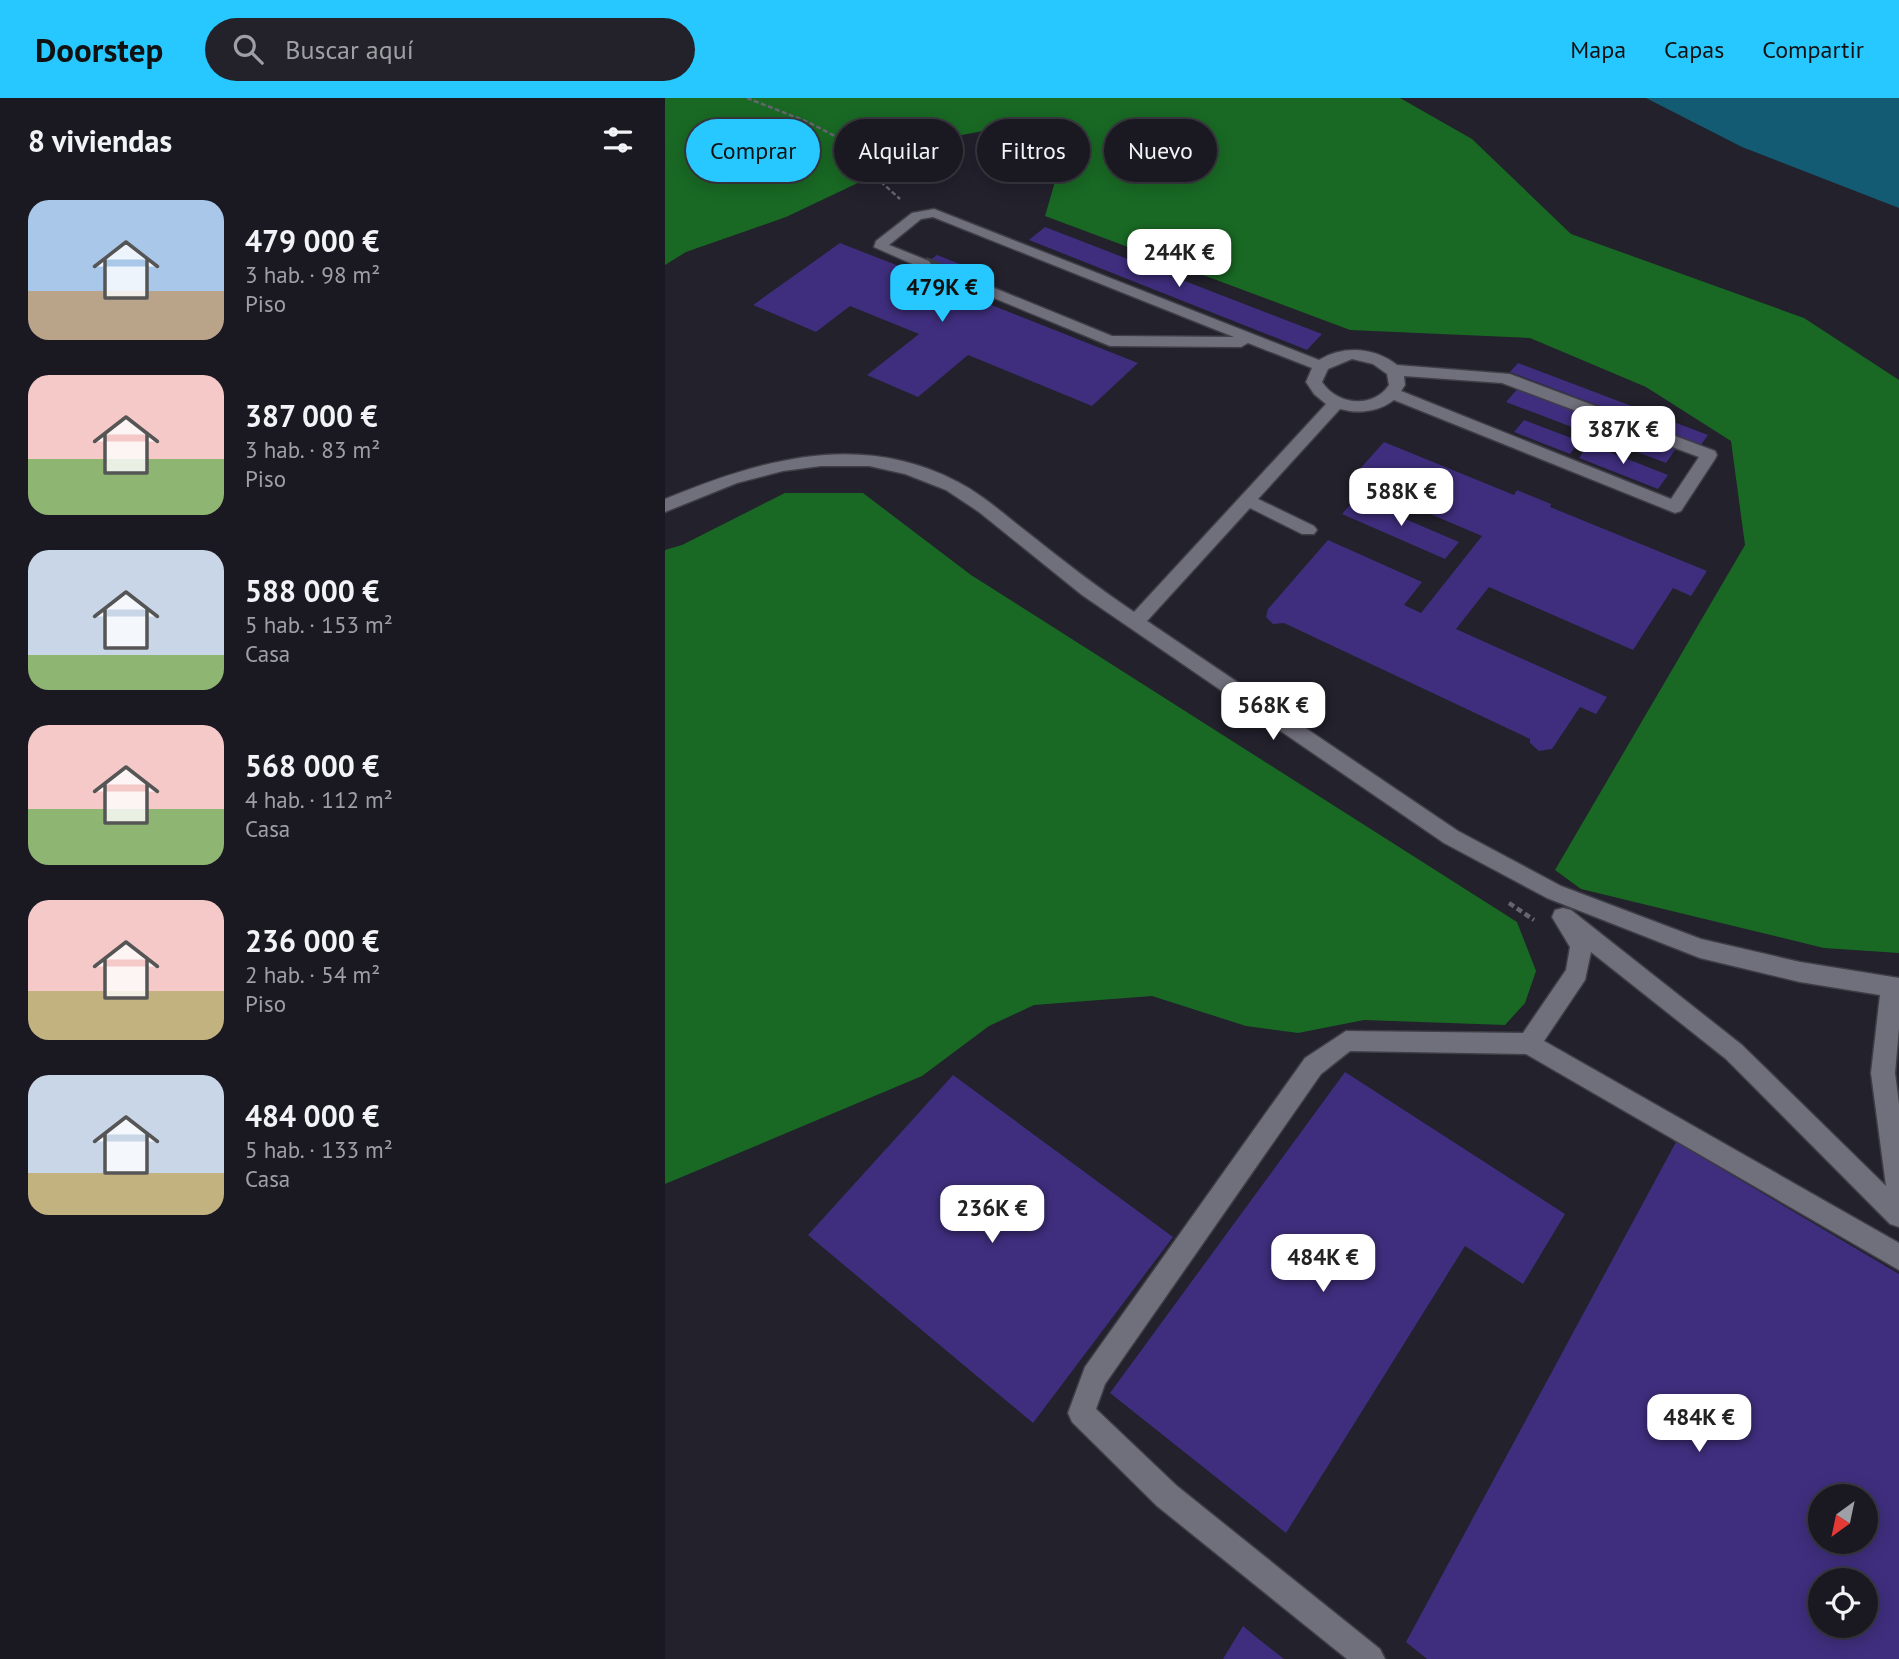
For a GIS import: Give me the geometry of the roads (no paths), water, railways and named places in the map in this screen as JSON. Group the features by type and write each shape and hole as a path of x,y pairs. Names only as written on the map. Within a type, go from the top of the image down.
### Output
{"street":[{"path":"925,264 881,247 881,244 917,216 934,213 1320,366"},
{"path":"977,286 1110,341 1254,342"},
{"path":"1364,355 1386,363 1393,370 1397,386 1392,393 1384,400 1361,406 1336,403 1325,397 1314,382 1320,366 1339,356 1364,355"},
{"path":"1392,393 1675,508 1709,455 1504,378 1393,370"},
{"path":"1135,623 1336,403"},
{"path":"665,506 731,479 783,465 821,460 869,460 909,468 952,486 985,508 1087,590 1451,837 1554,892 1700,948 1800,972 1895,987 1883,1073 1899,1189"},
{"path":"1247,500 1308,530"},
{"path":"1529,1044 1577,974 1581,945 1563,917 1554,892"},
{"path":"1563,917 1734,1052 1899,1215"},
{"path":"1370,1659 1167,1496 1081,1413 1094,1376 1313,1066 1346,1041 1529,1044 1899,1257"}],"water":[{"path":"1646,98 1899,98 1899,208 1742,147"}],"tunnel":[{"path":"924,264 977,286"}]}
